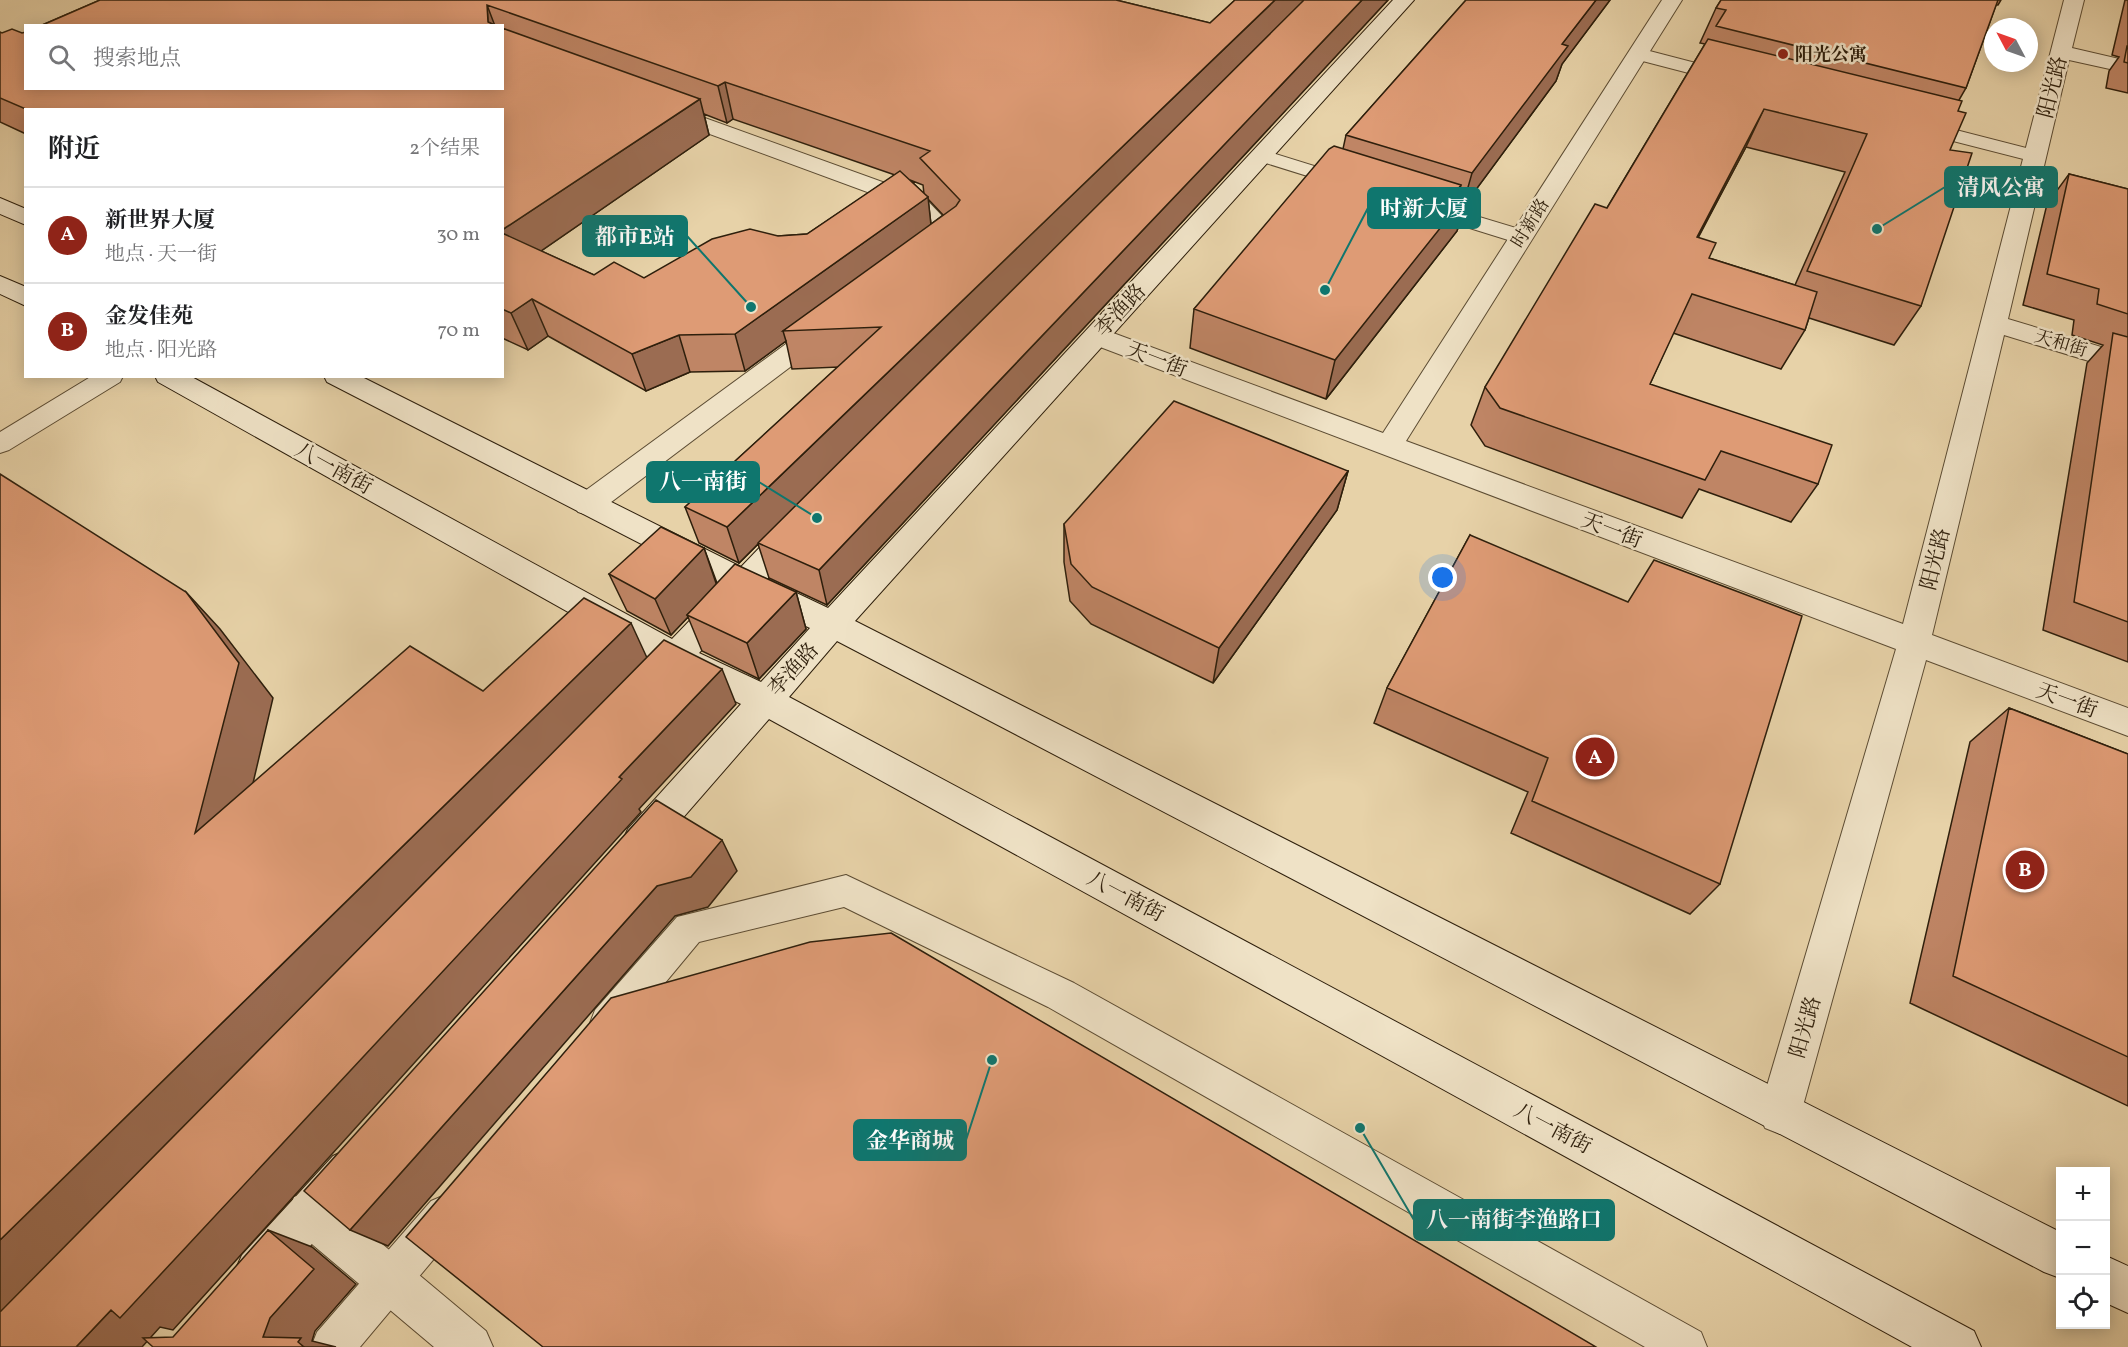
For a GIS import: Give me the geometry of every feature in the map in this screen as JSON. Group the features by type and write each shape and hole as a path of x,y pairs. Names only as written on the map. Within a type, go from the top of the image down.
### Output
{"main road":[{"name":"李渔路","path":"616,868 833,624 1404,0"},
{"name":"时新路","path":"1389,446 1672,0"},
{"name":"阳光路","path":"1780,1113 1914,643 2074,0"},
{"path":"2061,52 2128,67"},
{"path":"648,103 916,202 949,236 911,265"},
{"path":"0,205 24,217"},
{"path":"0,284 24,297"},
{"path":"588,504 844,314"},
{"name":"天和街","path":"1994,322 2128,364"},
{"name":"天一街","path":"1096,336 2128,722"},
{"name":"八一南街","path":"172,378 675,656 765,700 1958,1347"},
{"path":"342,378 743,582 833,624 2056,1253"},
{"path":"634,699 810,514"},
{"path":"231,1302 373,1142"},
{"path":"310,1213 470,1347"},
{"path":"2110,1281 2128,1290"}],"lane":[{"path":"1638,54 1751,83"},
{"path":"1899,121 2035,156"},
{"path":"1263,156 1364,188"},
{"path":"1409,202 1521,237"},
{"path":"0,444 108,378"},
{"path":"589,1045 689,928 846,891 1061,995 1686,1347"},
{"path":"332,1347 466,1189"}],"building":[{"path":"100,0 1116,0 1210,23 1235,0 1275,0 727,527 685,507 881,327 783,331 956,206 960,200 920,158 930,151 725,82 718,86 487,5 488,22 492,24 45,24"},
{"path":"1304,0 1362,0 819,570 758,543"},
{"path":"1466,0 1596,0 1562,44 1568,46 1472,173 1346,135"},
{"path":"1721,0 1998,0 1991,18 1984,18 1984,38 1966,88 1716,26 1726,10 1716,8"},
{"path":"12,29 24,32 24,90 504,90 504,29 700,99 504,229 504,108 24,108 0,98 0,32"},
{"path":"1708,39 1962,101 1958,111 1966,113 1950,150 1972,153 1921,306 1807,271 1867,134 1764,109 1697,237 1716,243 1709,258 1817,292 1805,330 1692,294 1650,384 1832,445 1818,484 1721,451 1705,480 1500,408 1485,387 1595,204 1607,208"},
{"path":"2128,46 2128,63 2124,62"},
{"path":"1334,146 1461,185 1458,189 1469,192 1335,360 1194,309 1329,149"},
{"path":"900,171 928,197 735,334 679,335 632,354 532,299 511,313 504,310 504,234 594,275 614,262 644,278 712,239 750,229 778,236 807,234"},
{"path":"2069,174 2128,189 2128,314 2097,304 2099,289 2047,274"},
{"path":"2113,333 2128,337 2128,622 2074,602"},
{"path":"1174,401 1348,471 1219,648 1092,587 1071,564 1064,524"},
{"path":"0,474 186,592 239,663 195,833 410,646 483,691 584,598 631,623 0,1240"},
{"path":"661,527 704,548 655,599 609,574"},
{"path":"1470,535 1628,602 1654,560 1802,616 1720,884 1532,801 1548,758 1387,688"},
{"path":"735,564 796,592 747,643 687,615"},
{"path":"664,640 722,669 619,777 622,779 120,1318 111,1310 76,1347 0,1347 0,1312"},
{"path":"2009,708 2128,754 2128,1057 1953,976"},
{"path":"656,800 722,840 691,877 657,886 350,1230 304,1191"},
{"path":"891,933 1596,1347 543,1347 406,1237 611,998 810,942"},
{"path":"268,1230 314,1269 270,1318 263,1337 301,1338 298,1342 304,1347 153,1347 143,1338 173,1337"}],"place":[{"name":"阳光公寓","path":"1783,54"},
{"name":"清风公寓","path":"1877,229"},
{"name":"时新大厦","path":"1325,290"},
{"name":"都市E站","path":"751,307"},
{"name":"八一南街","path":"817,518"},
{"name":"新世界大厦","path":"1595,757"},
{"name":"金发佳苑","path":"2025,870"},
{"name":"金华商城","path":"992,1060"},
{"name":"八一南街李渔路口","path":"1360,1128"}]}
